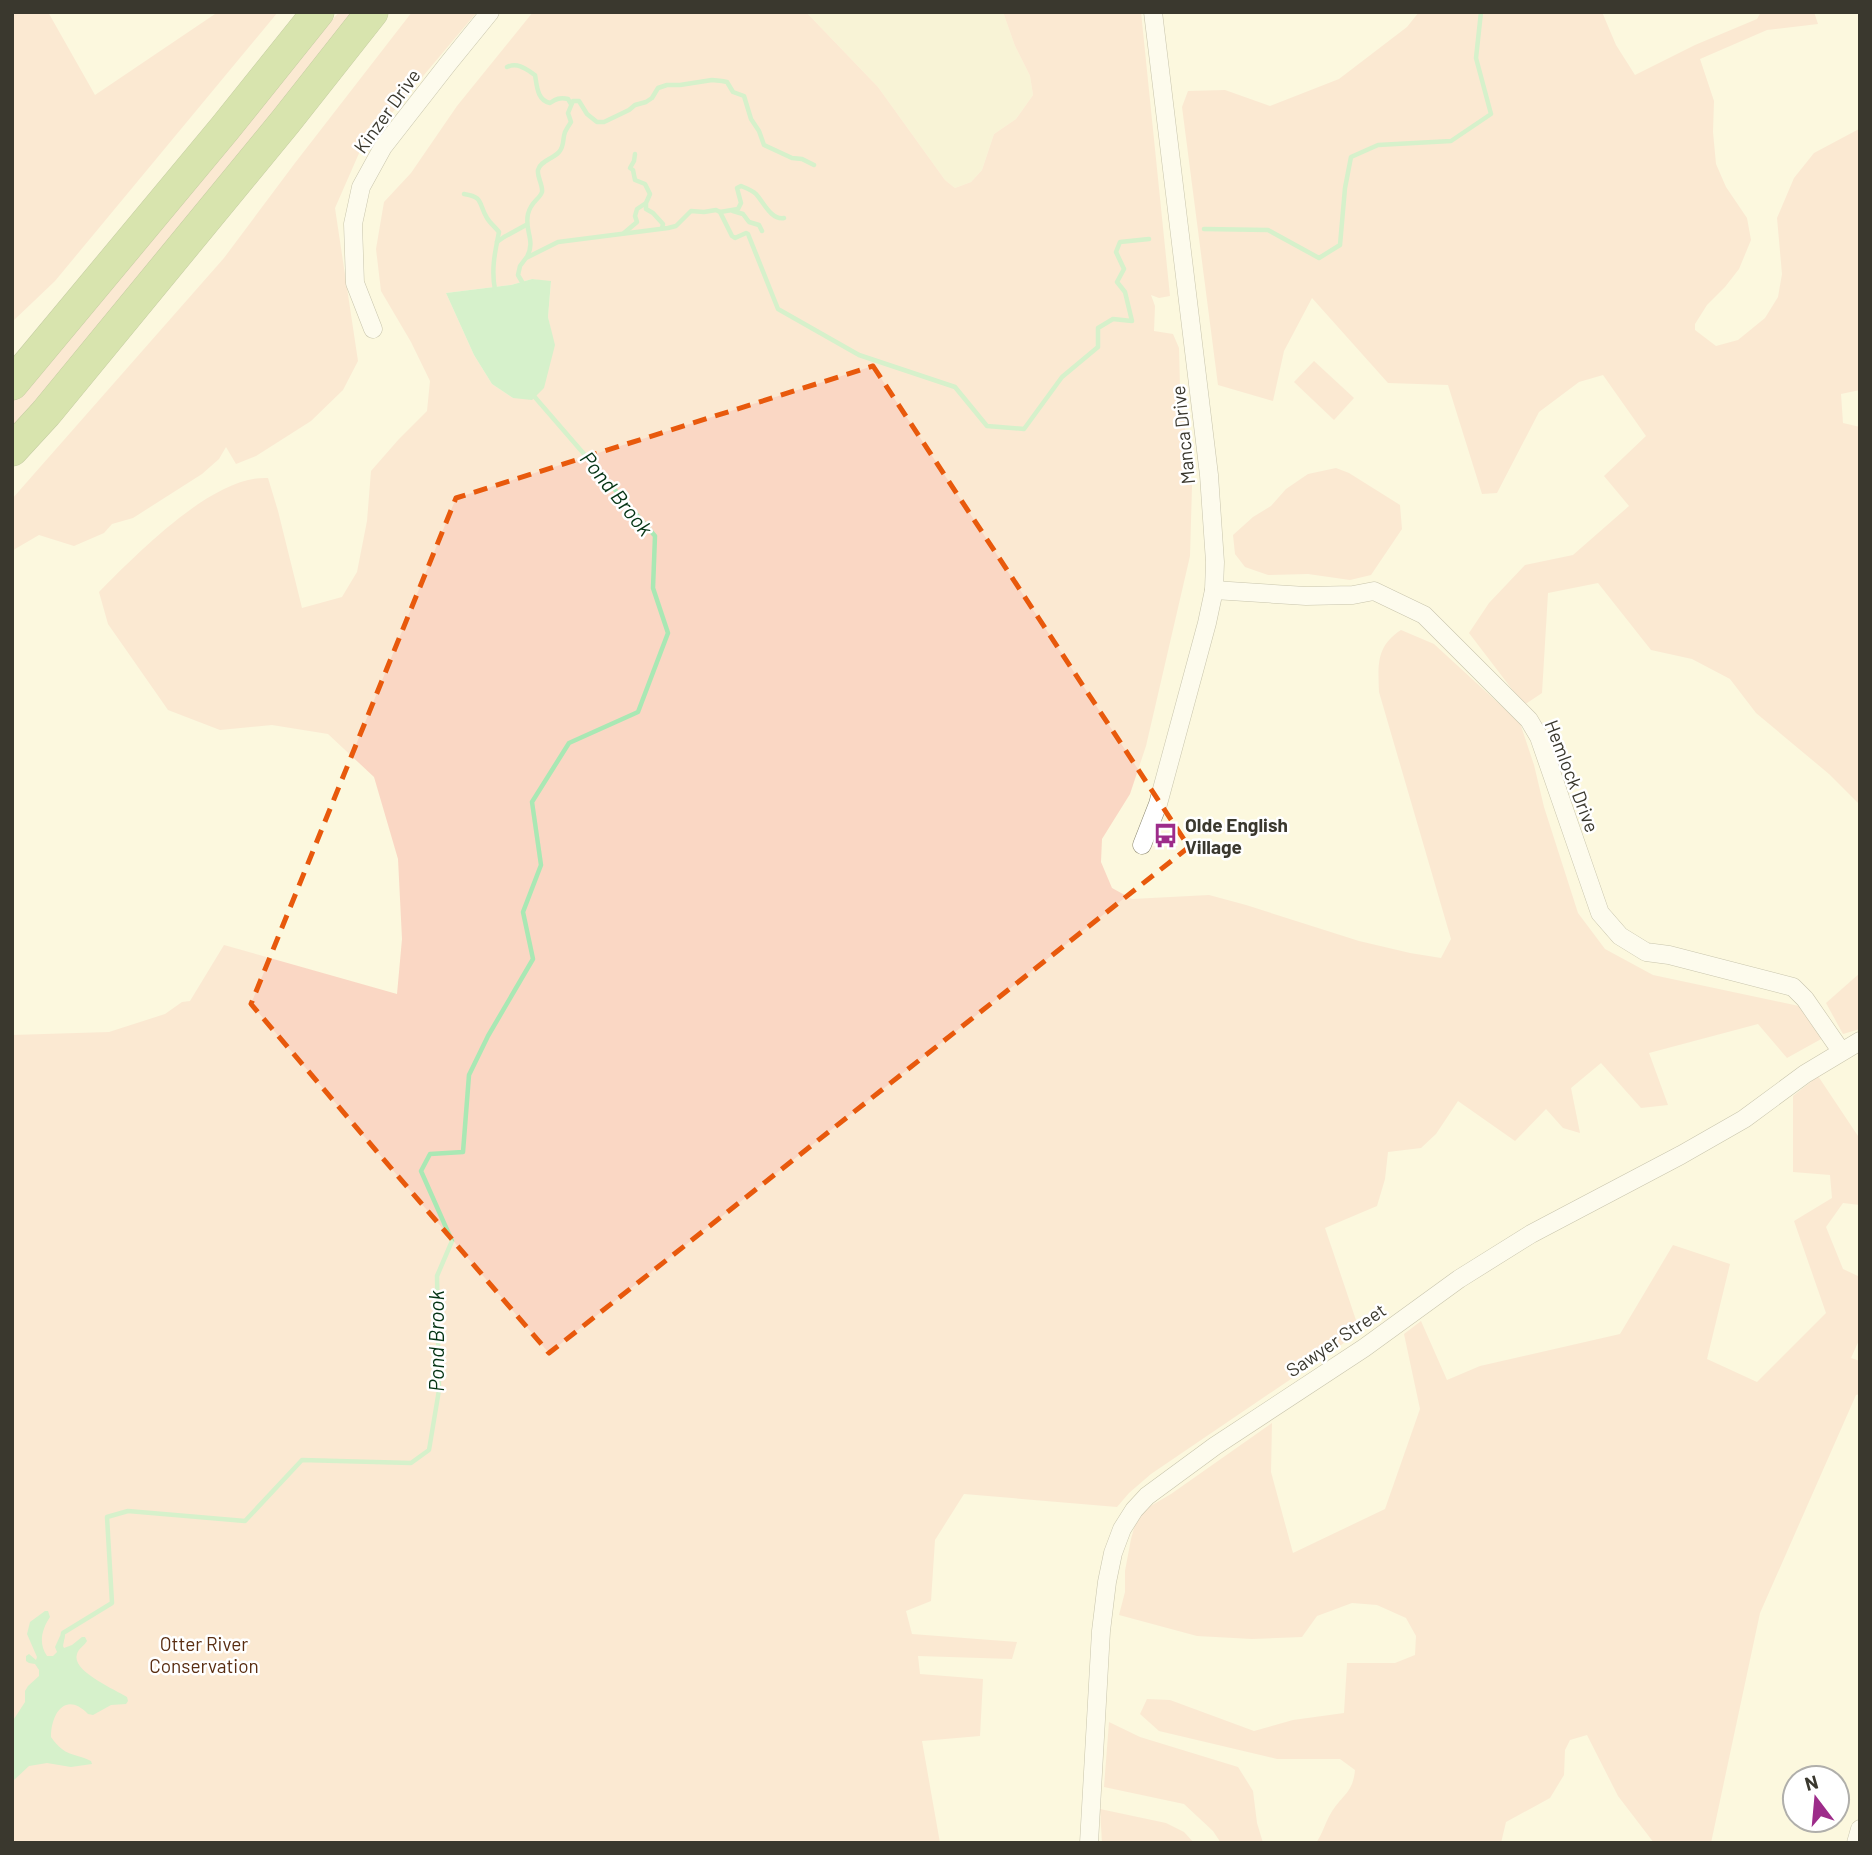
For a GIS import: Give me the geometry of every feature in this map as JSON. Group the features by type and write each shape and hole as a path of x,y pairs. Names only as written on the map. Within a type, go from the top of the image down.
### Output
{"highway":[{"path":"12,384 318,12"},
{"path":"12,450 55,402 286,121 372,12"}],"street":[{"name":"Kinzer Drive","path":"373,329 355,283 353,224 361,187 383,147 490,12"},
{"name":"Manca Drive","path":"1142,845 1158,804 1173,752 1214,590 1215,562 1209,475 1153,12"},
{"name":"Hemlock Drive","path":"1214,590 1306,596 1374,592 1424,615 1529,720 1539,737 1600,913 1620,936 1646,952 1793,987 1805,999 1842,1051"},
{"name":"Sawyer Street","path":"1089,1843 1101,1631 1107,1582 1113,1553 1122,1529 1147,1496 1215,1446 1364,1348 1459,1279 1531,1234 1681,1156 1744,1119 1805,1074 1860,1041"},
{"path":"1856,1843 1860,1829"}],"highlighted area":[{"path":"873,366 1189,847 549,1353 251,1004 456,498"}],"shaded area":[{"path":"806,12 1003,12 1015,46 1030,76 1033,95 1016,119 994,134 982,170 971,182 955,188 945,180 878,87"},
{"path":"532,279 551,281 548,317 555,345 544,388 532,400 513,398 492,384 474,355 446,293 511,285"},
{"path":"48,1611 50,1617 42,1636 47,1656 53,1656 57,1652 55,1647 60,1636 65,1635 64,1648 85,1637 87,1641 77,1654 80,1667 127,1697 128,1701 126,1704 111,1705 93,1715 73,1705 61,1708 54,1720 51,1737 66,1751 91,1761 92,1764 71,1767 47,1763 29,1766 12,1785 12,1722 25,1702 25,1691 39,1676 35,1664 26,1661 29,1654 36,1660 37,1657 27,1634 30,1622"}],"green space":[{"path":"12,12 48,12 95,95 218,12 278,12 55,281 12,322"},
{"path":"339,12 361,12 12,431 12,399"},
{"path":"412,12 477,12 360,151 335,208 358,361 343,390 311,421 256,456 236,464 226,447 219,459 202,474 133,518 112,524 104,533 74,546 39,535 12,553 12,499 224,258"},
{"name":"Otter River Conservation","path":"533,12 806,12 878,87 945,180 955,188 971,182 982,170 994,134 1016,119 1033,95 1030,76 1015,46 1003,12 1141,12 1170,296 1159,298 1151,295 1155,306 1154,331 1173,334 1179,348 1180,387 1192,486 1190,556 1146,746 1130,794 1102,839 1101,862 1112,888 1132,899 1209,895 1359,941 1441,958 1451,939 1379,692 1380,657 1387,643 1401,630 1434,644 1520,723 1578,913 1605,949 1653,975 1799,1006 1823,1038 1787,1058 1758,1024 1649,1053 1668,1105 1641,1108 1601,1063 1571,1088 1580,1133 1563,1128 1546,1109 1515,1141 1458,1101 1436,1134 1421,1148 1388,1152 1385,1179 1377,1206 1325,1228 1360,1332 1151,1474 1117,1507 964,1494 935,1540 931,1601 906,1611 912,1634 1017,1642 1012,1659 918,1656 920,1674 983,1679 980,1736 922,1741 940,1843 12,1843 12,1035 109,1032 165,1014 182,1002 190,1001 224,945 397,994 402,939 398,859 374,777 328,734 272,725 220,730 168,710 108,624 99,592 155,538 200,503 247,480 268,478 302,608 342,597 357,572 367,521 371,471 427,411 430,381 381,291 376,249 384,202 411,173 457,106","holes":["532,279 551,282 548,317 554,345 513,398 492,384 474,355 446,293 511,285"]},
{"path":"1419,12 1602,12 1616,45 1635,75 1695,45 1757,19 1761,12 1814,12 1818,24 1767,30 1700,59 1714,101 1716,164 1726,187 1747,218 1751,240 1739,269 1707,305 1695,324 1695,330 1716,346 1738,340 1765,318 1778,297 1782,274 1777,218 1794,178 1814,153 1859,129 1860,390 1841,394 1843,423 1860,427 1860,805 1829,774 1756,713 1730,679 1692,659 1651,650 1598,583 1548,593 1542,693 1524,705 1469,633 1489,603 1525,565 1573,555 1629,506 1604,476 1646,436 1603,375 1579,382 1539,412 1497,493 1482,494 1448,385 1388,383 1312,298 1284,351 1273,401 1218,385 1182,107 1188,91 1225,90 1270,106 1339,79 1407,27"},
{"path":"1314,361 1354,398 1334,420 1294,382"},
{"path":"1336,468 1349,473 1400,505 1402,529 1371,575 1350,580 1308,574 1268,575 1245,567 1235,554 1233,535 1253,517 1271,506 1286,489 1308,474"},
{"path":"1860,973 1860,1029 1843,1034 1826,1003"},
{"path":"1818,1076 1860,1139 1860,1205 1843,1203 1826,1227 1843,1269 1860,1277 1860,1338 1851,1358 1860,1361 1860,1394 1856,1395 1760,1613 1711,1843 1654,1843 1618,1796 1587,1735 1570,1740 1565,1750 1564,1775 1550,1798 1506,1822 1501,1843 1316,1843 1331,1813 1354,1778 1355,1770 1340,1759 1277,1759 1159,1731 1140,1714 1147,1699 1170,1700 1254,1731 1293,1720 1344,1713 1347,1663 1395,1663 1415,1655 1416,1636 1406,1618 1377,1605 1352,1603 1317,1616 1302,1637 1252,1639 1197,1636 1119,1615 1136,1521 1147,1508 1272,1423 1271,1472 1293,1553 1385,1509 1420,1409 1404,1334 1421,1321 1447,1380 1480,1366 1620,1334 1673,1245 1730,1264 1707,1359 1757,1382 1826,1313 1794,1221 1832,1198 1830,1175 1793,1172 1793,1096"},
{"path":"1109,1722 1140,1737 1238,1767 1253,1791 1257,1823 1263,1843 1221,1843 1213,1831 1184,1804 1104,1787"},
{"path":"1100,1809 1166,1823 1184,1832 1194,1843 1102,1843"}],"waterway":[{"name":"Pond Brook","path":"1204,229 1268,230 1319,258 1340,245 1345,188 1351,157 1378,145 1451,141 1491,114 1476,58 1481,12"},
{"path":"507,67 518,66 535,75 542,99 550,103 565,98 571,104"},
{"path":"527,257 530,246 528,214 542,192 538,170 541,164 561,149 565,132 571,122 568,113 573,101 579,101 587,114 597,122 604,122 646,102 658,88 667,85 712,80 727,82 733,92 744,96 751,119 764,145 814,165"},
{"path":"624,233 637,222 637,209 646,203 650,194 645,184 635,180 630,168 635,154"},
{"path":"720,212 738,209 741,203 737,188 741,186 756,194 772,214 784,218"},
{"path":"464,194 478,199 487,218 499,232 493,268 495,290"},
{"path":"646,204 646,209 663,224 662,228"},
{"name":"Pond Brook","path":"525,287 518,275 520,266 526,258 558,242 668,228 676,226 691,211 716,210 720,212 732,236 735,238 748,234 778,309 859,355 955,387 987,426 1024,429 1062,377 1098,347 1098,328 1113,319 1132,321 1125,292 1117,282 1124,269 1116,252 1120,242 1149,239"},
{"path":"733,211 759,225 762,231"},
{"path":"497,242 526,225"},
{"name":"Pond Brook","path":"62,1639 63,1633 112,1603 107,1517 128,1511 245,1521 302,1460 411,1463 429,1450 439,1390 437,1276 452,1241 421,1171 430,1154 463,1152 469,1075 488,1036 533,959 523,912 541,865 532,802 569,743 638,712 668,633 653,588 655,536 533,395"}],"place":[{"name":"Olde English Village","path":"1165,836"}]}
